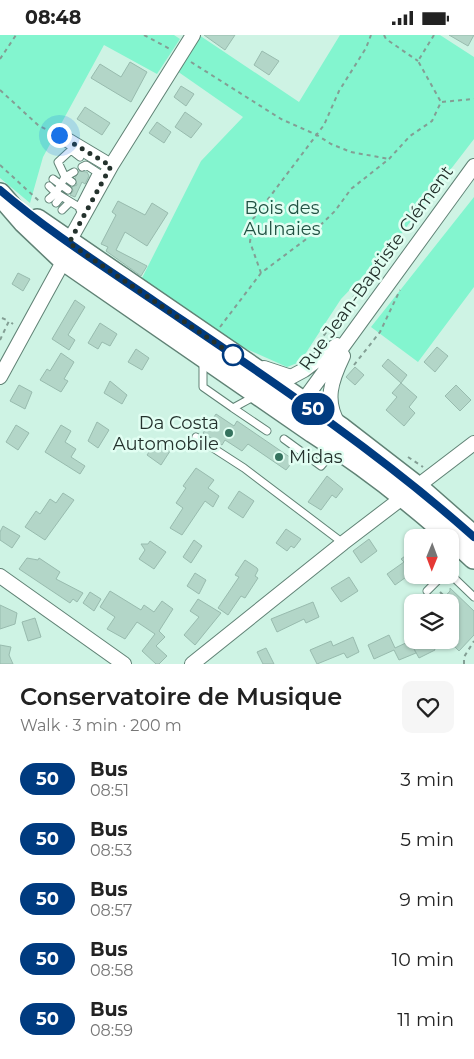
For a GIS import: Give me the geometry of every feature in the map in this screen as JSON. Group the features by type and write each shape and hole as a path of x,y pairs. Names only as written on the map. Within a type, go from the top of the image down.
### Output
{"main road":[{"path":"0,190 67,251 208,358 259,394 296,409"},
{"path":"0,193 24,222 232,355 296,409 417,486 474,537"},
{"path":"417,486 474,558"}],"street":[{"path":"0,377 67,251 81,212 104,172 193,35"},
{"path":"59,135 104,172"},
{"name":"Rue Jean-Baptiste Clément","path":"296,409 474,166"},
{"path":"232,355 270,371 292,377 325,355 356,329"},
{"path":"340,437 331,409 329,392 337,368 356,329"},
{"path":"192,664 343,543 474,443"},
{"path":"0,576 124,664"}],"lane":[{"path":"72,182 64,174 58,161 71,150 84,166 104,172 87,191 83,199 81,212"},
{"path":"50,202 59,195 64,174 69,165"},
{"path":"64,174 74,172"},
{"path":"68,190 61,185 51,183 59,195 81,212"},
{"path":"83,199 78,191 87,191"},
{"path":"62,210 70,202"},
{"path":"208,358 203,367 203,387 267,431"},
{"path":"234,408 259,394"},
{"path":"196,437 244,468 343,543"},
{"path":"284,439 321,466 340,437"},
{"path":"459,583 474,597"},
{"path":"427,591 434,584"}],"path":[{"path":"0,59 16,35"},
{"path":"144,35 169,48"},
{"path":"261,273 250,242 253,219 317,135 339,91 366,48 371,35"},
{"path":"384,35 386,39 418,61 441,102"},
{"path":"418,61 434,35"},
{"path":"192,62 281,119 317,135 331,144 351,152 388,159"},
{"path":"0,90 39,125 59,135"},
{"path":"441,102 474,99"},
{"path":"216,333 240,298 261,273 305,240 335,211 350,189 388,159 410,136 432,121 441,102"},
{"path":"0,165 50,202"},
{"path":"319,342 347,304 395,253"},
{"path":"349,371 380,331 402,288"},
{"path":"2,318 10,321"},
{"path":"404,455 417,486"},
{"path":"464,664 464,657 474,641"}],"green space":[{"path":"0,35 174,35 180,39 157,74 104,45 43,157 30,203 0,178"},
{"name":"Bois des Aulnaies","path":"199,35 299,102 340,35 440,35 474,57 474,139 391,247 341,299 300,362 287,367 240,346 141,280 201,161 243,117 177,71"},
{"path":"474,197 474,287 418,362 371,327"}],"building":[{"path":"204,35 235,35 225,50"},
{"path":"449,35 474,35 468,46"},
{"path":"262,51 279,61 269,75 254,65"},
{"path":"130,62 147,72 131,102 91,78 100,64 121,77"},
{"path":"181,86 194,94 186,106 174,97"},
{"path":"85,107 110,123 102,135 77,119"},
{"path":"185,112 202,124 191,138 175,127"},
{"path":"157,122 171,132 164,143 149,133"},
{"path":"79,171 87,172 89,176 85,184 82,182 75,197 70,195 73,191 72,187 77,185 75,178"},
{"path":"118,201 145,215 152,203 168,213 147,246 125,232 116,250 147,266 141,276 106,251 108,247 101,244 116,215 112,212"},
{"path":"18,273 30,279 23,291 12,284"},
{"path":"75,300 85,307 68,335 75,340 69,350 52,339"},
{"path":"100,323 117,334 110,346 102,342 98,349 88,343"},
{"path":"437,347 448,356 435,372 424,362"},
{"path":"136,349 149,358 142,370 128,362"},
{"path":"61,353 74,362 64,379 68,381 61,392 40,380 47,369 50,371"},
{"path":"388,359 407,375 401,383 382,366"},
{"path":"355,367 364,375 355,385 346,377"},
{"path":"110,381 127,395 122,404 104,393"},
{"path":"401,383 417,397 409,407 415,413 404,426 386,410 397,397 392,393"},
{"path":"19,385 32,392 25,409 10,401"},
{"path":"456,385 471,400 460,411 445,396"},
{"name":"Da Costa Automobile","path":"216,414 234,426 237,421 294,460 286,470 248,444 242,451 225,440 222,445 203,433"},
{"path":"97,422 109,430 98,448 88,441"},
{"path":"16,425 29,433 18,450 6,442"},
{"path":"61,425 71,431 65,442 76,449 71,457 85,466 80,474 45,452"},
{"path":"158,439 172,448 161,465 147,455"},
{"path":"196,468 214,480 208,488 219,496 213,507 205,501 182,535 170,528 183,508 176,503 186,488 183,486"},
{"path":"327,476 343,489 336,498 332,495 321,510 308,502"},
{"path":"239,491 254,501 243,518 228,508"},
{"path":"63,493 74,500 45,540 25,527 36,511 40,514 50,499 56,503"},
{"path":"3,526 20,536 12,548 0,540 0,532"},
{"path":"286,529 301,539 294,548 291,546 287,551 276,543"},
{"path":"369,539 377,551 361,563 353,551"},
{"path":"194,540 202,546 191,563 183,557"},
{"path":"150,541 166,552 154,569 139,559 145,550 141,544 148,544"},
{"path":"27,558 38,560 39,558 60,572 56,579 83,593 77,602 73,599 70,603 19,569"},
{"path":"245,560 257,568 255,576 258,578 245,598 241,596 228,615 218,608 239,577 235,575"},
{"path":"404,562 404,579 395,585 387,574"},
{"path":"195,573 206,580 199,594 187,586"},
{"path":"349,577 358,591 341,602 331,588"},
{"path":"450,588 456,594 447,594"},
{"path":"110,591 141,610 144,605 154,612 162,601 173,609 159,631 165,637 156,646 167,656 159,664 156,664 142,651 155,634 137,622 125,639 107,629 115,617 100,607"},
{"path":"90,592 101,599 94,611 83,603"},
{"path":"459,597 474,611 474,635 459,651 457,649 459,649"},
{"path":"198,599 221,613 195,645 184,635 199,617 190,611"},
{"path":"313,602 319,617 306,623 304,619 277,632 271,619"},
{"path":"0,605 17,613 15,624 0,629"},
{"path":"35,618 41,637 28,641 22,622"},
{"path":"389,635 395,648 404,644 404,649 414,649 416,653 399,660 394,650 374,659 368,645"},
{"path":"353,637 359,652 347,658 344,653 317,664 310,650 331,641 333,646"},
{"path":"0,645 11,647 9,655 13,664 0,664"},
{"path":"266,648 274,664 263,664 257,652"},
{"path":"414,649 435,649 435,650 419,658"}],"bus line":[{"name":"50","path":"0,190 28,214 90,258 342,429 417,487 474,537"}],"place":[{"name":"Da Costa Automobile","path":"229,433"},
{"name":"Midas","path":"279,457"}],"route":[{"path":"59,135 111,166 69,243 233,355"}]}
